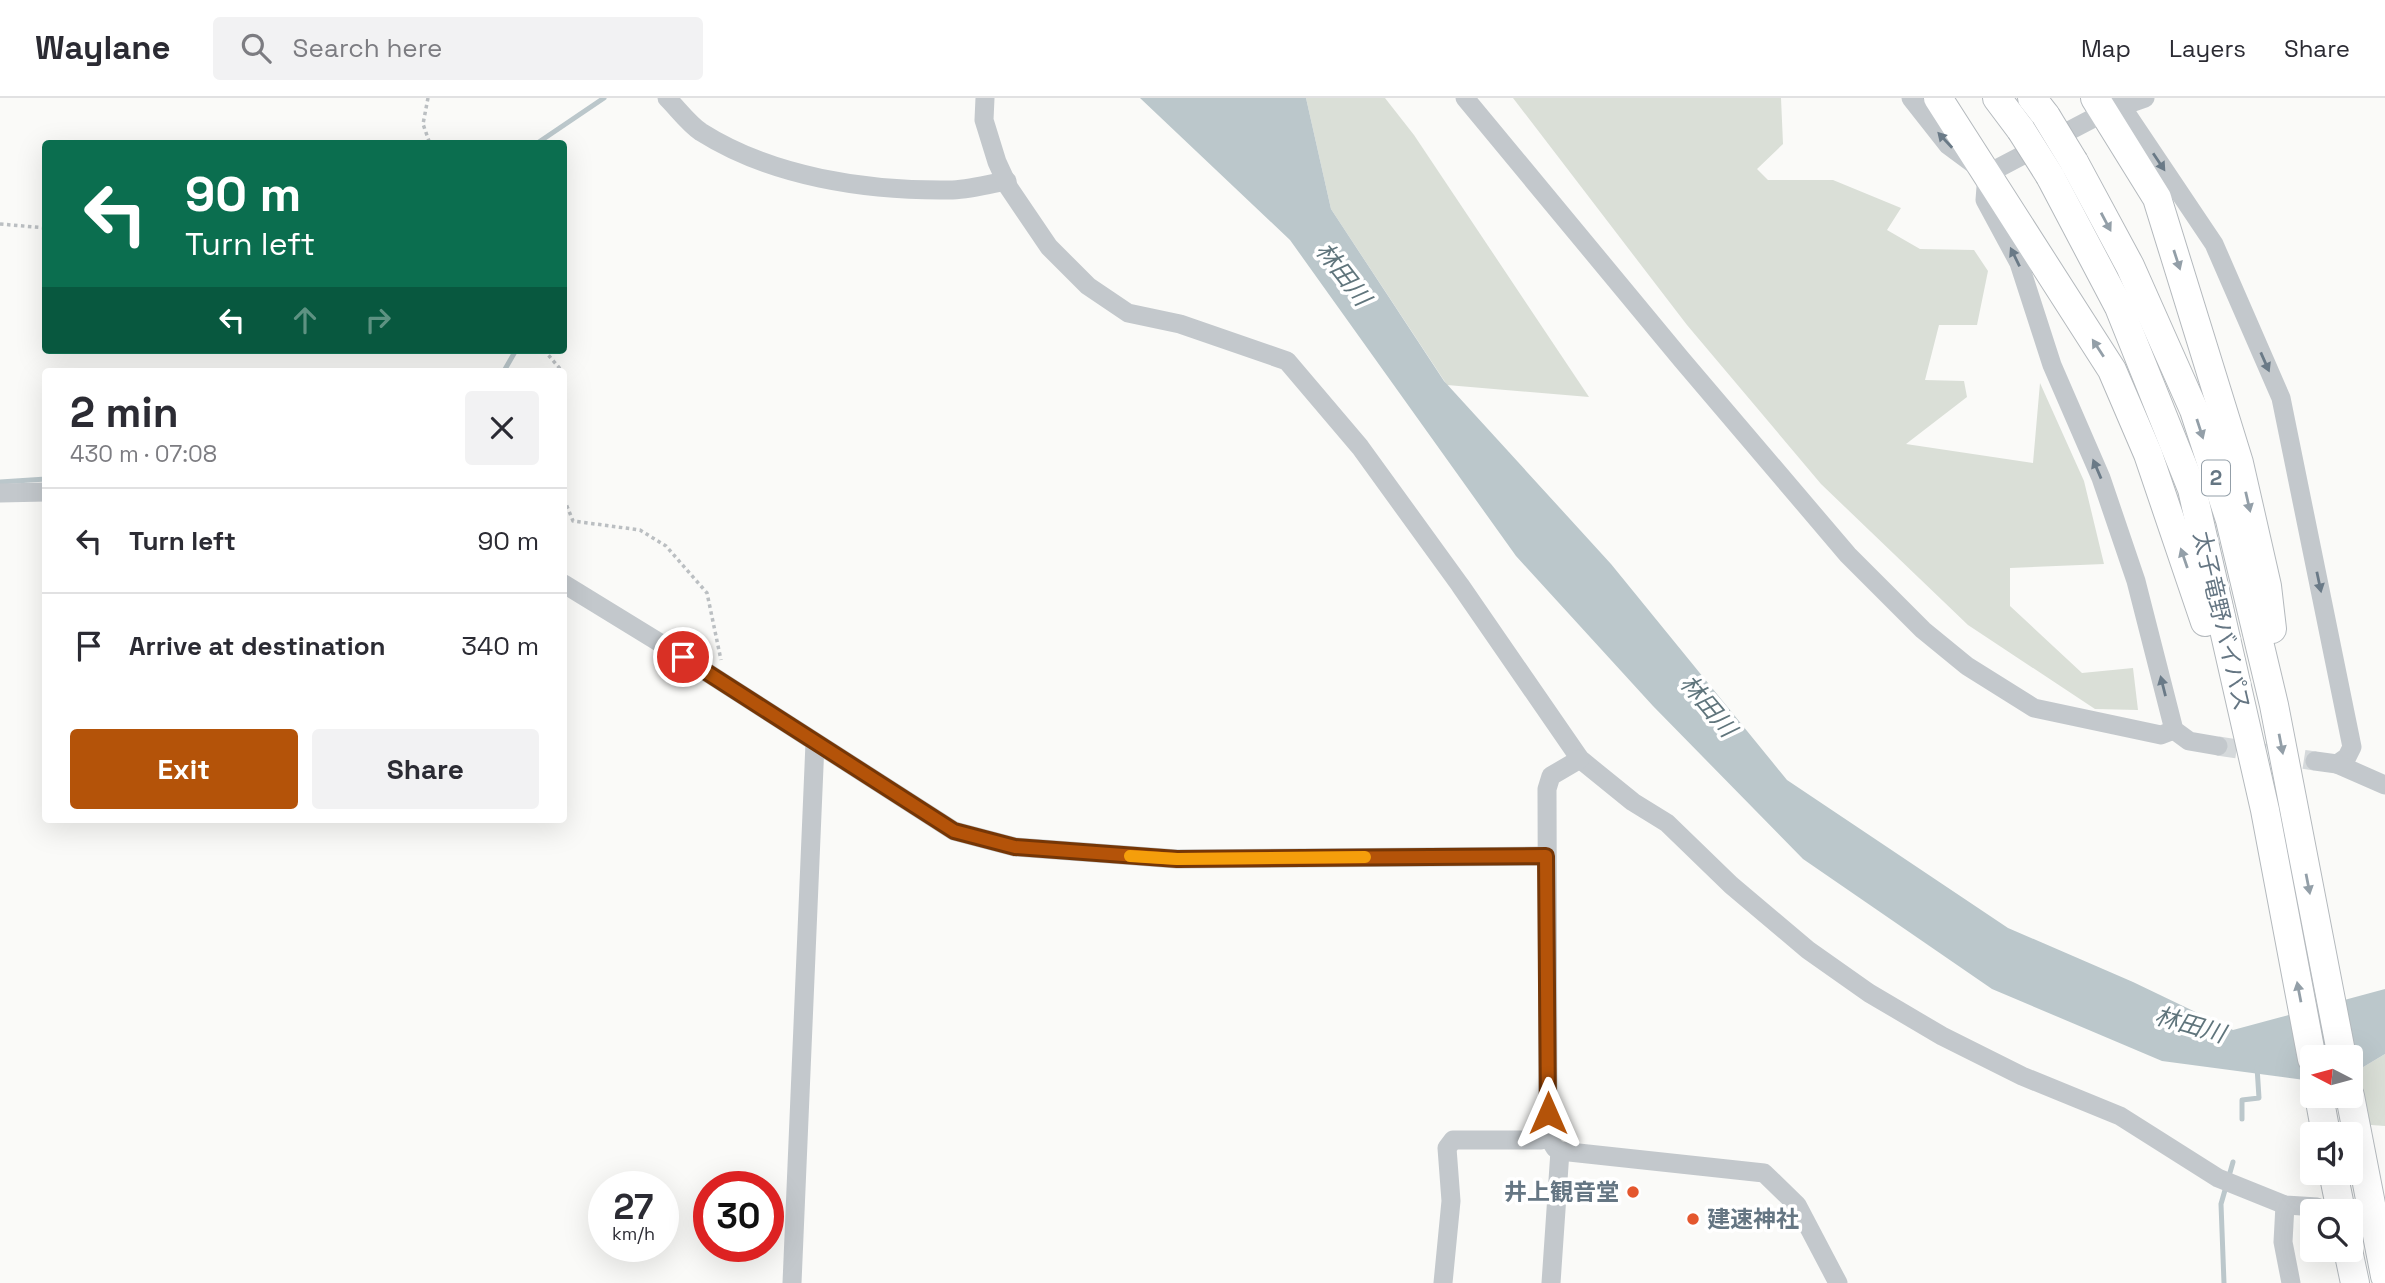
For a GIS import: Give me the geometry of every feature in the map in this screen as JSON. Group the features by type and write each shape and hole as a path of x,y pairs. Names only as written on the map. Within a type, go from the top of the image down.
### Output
{"highway":[{"path":"1938,98 2112,370 2148,454 2191,579 2264,810"},
{"name":"太子竜野バイパス","path":"1997,98 2050,176 2119,307 2192,489 2264,810 2309,1045"},
{"path":"2109,103 2157,198 2239,463 2267,586 2272,625 2274,705"},
{"name":"太子竜野バイパス","path":"2039,107 2074,162 2130,266 2194,410 2230,520 2274,705 2340,1045"},
{"path":"2352,1108 2385,1276"},
{"path":"2372,1211 2385,1249"},
{"path":"2351,1262 2355,1283"}],"street":[{"path":"667,98 699,131 750,157 807,175 878,186 951,190 1007,181"},
{"path":"985,98 984,120 997,162 1049,247 1088,286 1128,313 1180,324 1287,361 1360,447 1468,596 1580,759 1633,802 1667,824 1731,885 1808,950 1868,993 1942,1036 2022,1076 2120,1116 2218,1178 2285,1205 2300,1206"},
{"path":"1465,98 1839,544 1923,630 1967,666 2034,708 2161,735 2175,730"},
{"path":"1911,98 1948,145 1987,174"},
{"path":"1987,174 2109,103 2145,98"},
{"path":"2109,103 2214,244 2281,398 2352,747 2347,757 2337,764"},
{"path":"1987,174 1985,200 2019,263 2052,365 2101,478 2136,581 2175,730 2189,741 2218,746"},
{"path":"0,493 42,492"},
{"path":"567,586 954,831 1015,847 1177,859 1546,856"},
{"path":"792,1283 815,743"},
{"path":"1551,1283 1554,1144 1546,856 1547,789 1552,776 1580,759"},
{"path":"2315,761 2337,764 2385,785"},
{"path":"1443,1283 1451,1201 1447,1148 1454,1140 1541,1140 1764,1173 1797,1205 1838,1283"},
{"path":"2285,1205 2283,1242 2291,1283"}],"path":[{"path":"428,98 423,124 429,140"},
{"path":"0,224 42,228"},
{"path":"547,354 560,368"},
{"path":"567,506 573,521 640,530 666,546 707,593 720,651 723,683"}],"shaded area":[{"path":"1306,98 1385,98 1414,135 1589,397 1447,385 1331,209"},
{"path":"1513,98 1781,98 1783,144 1757,169 1768,180 1833,180 1901,208 1887,230 1920,249 1974,250 1988,271 1977,325 1939,325 1925,380 1964,381 1967,397 1906,444 2033,463 2040,383 2084,481 2104,564 2010,568 2010,606 2082,673 2133,668 2138,710 2095,709 1968,625 1821,484 1687,325"},
{"path":"2385,1054 2385,1126 2344,1122 2347,1108 2363,1108 2363,1067"}],"water":[{"name":"林田川","path":"1140,98 1306,98 1331,209 1444,381 1611,564 1787,780 2008,928 2133,982 2233,1030 2385,989 2385,1054 2363,1067 2363,1045 2300,1045 2300,1079 2162,1061 1992,989 1803,859 1653,706 1516,556 1290,240"}],"waterway":[{"path":"542,140 604,98"},
{"path":"506,368 514,354"},
{"path":"0,482 42,479"},
{"path":"2242,1119 2242,1100 2259,1098 2257,1067"},
{"path":"2224,1283 2221,1204 2233,1162"}],"tunnel":[{"path":"2218,746 2315,761"}],"slow traffic":[{"path":"1130,856 1177,859 1365,857"}],"place":[{"name":"井上観音堂","path":"1633,1192"},
{"name":"建速神社","path":"1693,1219"}],"route":[{"path":"683,657 954,831 1015,847 1177,859 1546,856 1548,1113"}]}
